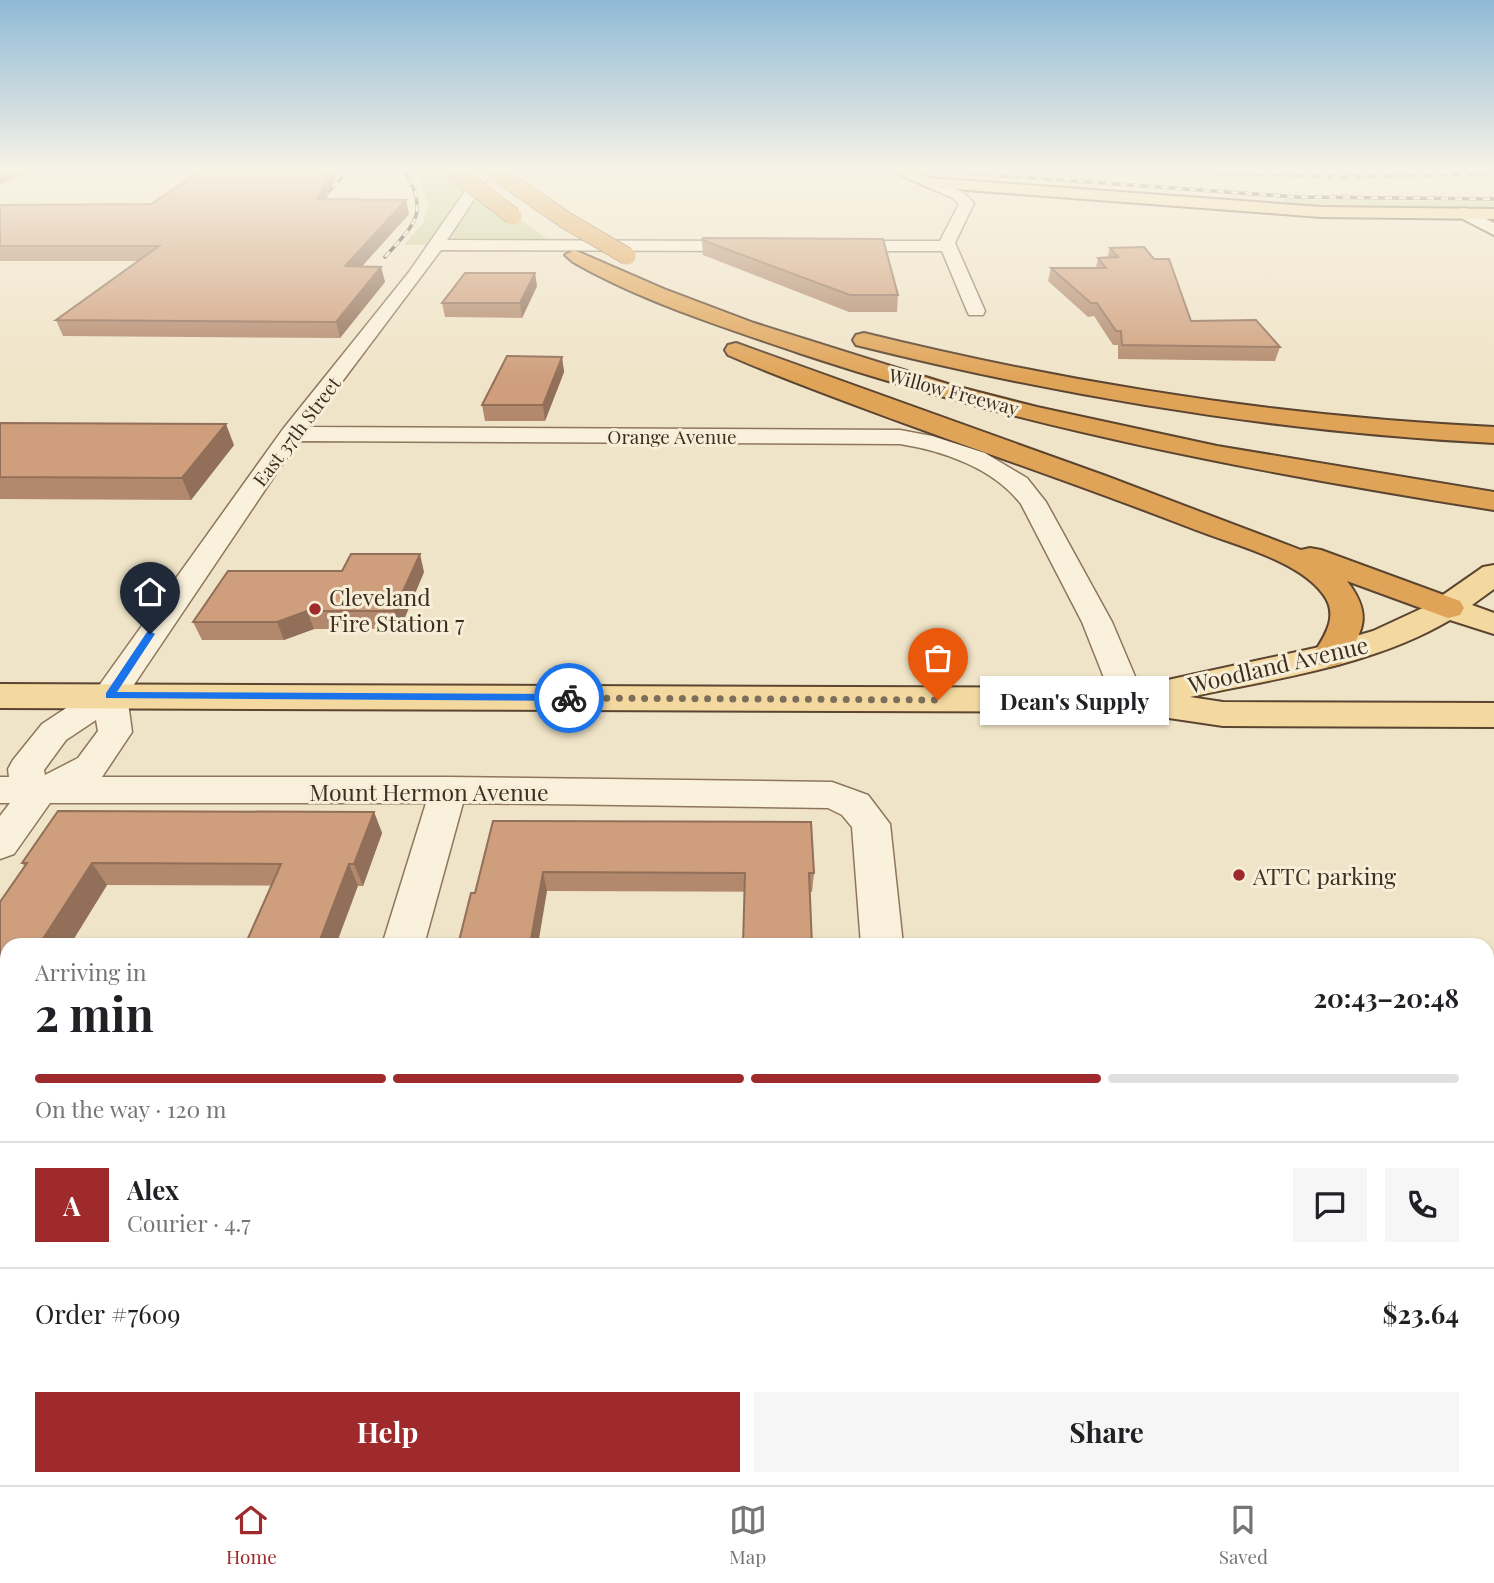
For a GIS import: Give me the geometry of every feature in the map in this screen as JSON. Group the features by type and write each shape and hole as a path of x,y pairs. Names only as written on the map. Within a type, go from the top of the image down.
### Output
{"highway":[{"name":"Willow Freeway","path":"550,240 577,257 740,326 918,382 1139,436 1311,470 1488,493"},
{"path":"600,240 650,267"},
{"path":"577,257 640,302 752,357 1448,608"},
{"name":"Willow Freeway","path":"1488,493 1328,454 1091,408 891,356 788,320 1022,376 1157,399 1347,423 1494,435"},
{"path":"1172,510 1287,557 1326,579 1340,595 1347,612 1346,634 1329,656"}],"main road":[{"name":"Woodland Avenue","path":"1128,700 1206,680 1265,671 1329,656 1390,637 1448,608 1494,574"},
{"path":"1448,608 1494,624"},
{"name":"Woodland Avenue","path":"0,696 1128,700 1223,714 1494,715"}],"street":[{"name":"East 37th Street","path":"38,791 27,781 26,769 54,733 110,695 291,434 440,240"},
{"path":"947,240 975,311"},
{"path":"436,246 766,246"},
{"path":"820,246 948,246"},
{"name":"Orange Avenue","path":"291,434 900,437 924,441 976,458 1018,483 1033,502 1097,622 1128,700"},
{"path":"0,844 38,791 72,779 91,767 115,732 110,695"},
{"name":"Mount Hermon Avenue","path":"0,790 448,790 832,795 855,805 871,824 881,938"},
{"path":"405,938 448,790"}],"green space":[{"path":"408,240 549,240 555,245 404,245"}],"building":[{"path":"0,240 369,240 345,266 381,267 336,322 56,320 159,246 0,246"},
{"path":"703,240 883,240 898,295 850,295"},
{"path":"1144,247 1154,259 1169,259 1191,321 1256,320 1280,347 1122,345 1121,331 1116,331 1097,303 1091,303 1051,268 1106,268 1098,258 1118,257 1110,248"},
{"path":"465,273 535,273 520,303 442,303"},
{"path":"507,356 562,357 543,405 482,405"},
{"path":"0,423 226,424 182,478 0,477"},
{"path":"351,554 420,554 394,611 307,611 277,622 193,622 228,571 342,571"},
{"path":"58,811 374,812 354,864 349,864 321,938 248,938 281,864 92,863 44,938 0,938 0,902 27,863 22,863"},
{"path":"493,821 811,822 814,873 809,873 812,938 743,938 745,873 543,872 531,938 460,938 471,893 475,893"}],"railway":[{"path":"385,257 400,240"}],"way so far":[{"path":"569,698 938,700"}],"place":[{"name":"Cleveland Fire Station 7","path":"315,609"},
{"name":"Dean's Supply","path":"938,700"},
{"name":"ATTC parking","path":"1239,875"}],"route":[{"path":"150,634 110,695 569,698"}]}
